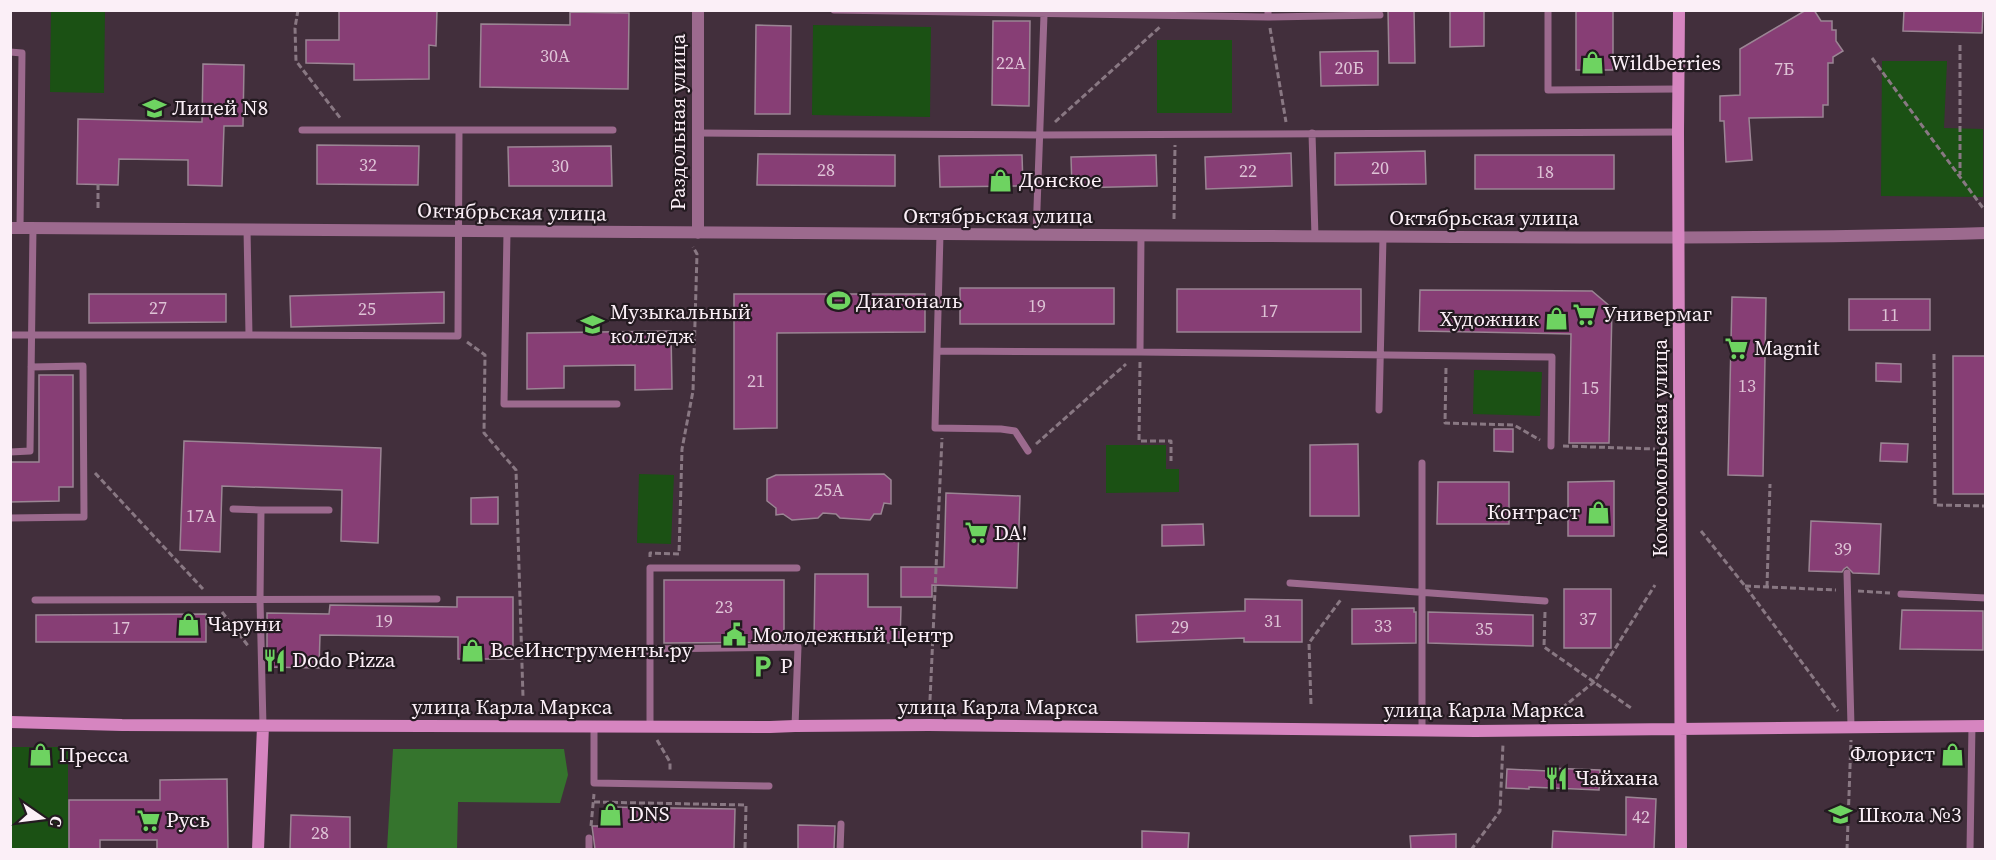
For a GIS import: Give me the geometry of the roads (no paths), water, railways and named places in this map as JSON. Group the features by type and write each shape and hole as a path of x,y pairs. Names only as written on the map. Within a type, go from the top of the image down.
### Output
{"main road":[{"name":"Комсомольская улица","path":"1679,10 1681,849"},
{"name":"улица Карла Маркса","path":"10,722 263,726 795,726 1422,730 1986,726"},
{"path":"258,849 263,726"}],"street":[{"name":"Раздольная улица","path":"698,10 698,233"},
{"name":"Октябрьская улица","path":"21,228 1679,238 1986,233"}],"lane":[{"path":"834,10 1044,15 1380,15"},
{"path":"1548,10 1548,90 1678,89"},
{"path":"1036,235 1044,15"},
{"path":"10,52 22,53 21,228 32,335 30,451 10,452"},
{"path":"302,130 613,130"},
{"path":"10,335 458,336 459,130"},
{"path":"697,133 1040,135 1678,132"},
{"path":"1312,133 1315,237"},
{"path":"247,229 249,335"},
{"path":"507,232 504,404 617,404"},
{"path":"940,234 935,428 1015,431 1028,451"},
{"path":"1140,352 1141,236"},
{"path":"1379,410 1383,237"},
{"path":"937,351 1552,357 1551,446"},
{"path":"10,518 84,517 84,366 31,367"},
{"path":"1422,464 1422,730"},
{"path":"233,509 329,510"},
{"path":"261,510 260,600 263,726"},
{"path":"650,727 650,568 797,568"},
{"path":"1847,573 1851,726"},
{"path":"1290,583 1545,601"},
{"path":"1901,594 1986,598"},
{"path":"35,600 437,599"},
{"path":"650,649 798,646 795,726"},
{"path":"1970,849 1972,726"},
{"path":"594,727 594,783 769,786"},
{"path":"840,849 841,824"},
{"path":"589,838 589,849"}],"place":[{"name":"Wildberries","path":"1592,63"},
{"name":"Лицей N8","path":"154,108"},
{"name":"Донское","path":"1001,180"},
{"name":"Диагональ","path":"838,301"},
{"name":"Универмаг","path":"1585,314"},
{"name":"Художник","path":"1557,319"},
{"name":"Музыкальный колледж","path":"592,324"},
{"name":"Magnit","path":"1736,348"},
{"name":"Контраст","path":"1598,512"},
{"name":"DA!","path":"976,533"},
{"name":"Чаруни","path":"189,624"},
{"name":"Молодежный Центр","path":"734,635"},
{"name":"ВсеИнструменты.ру","path":"472,650"},
{"name":"Dodo Pizza","path":"274,660"},
{"name":"P","path":"762,666"},
{"name":"Флорист","path":"1953,754"},
{"name":"Пресса","path":"41,755"},
{"name":"Чайхана","path":"1557,778"},
{"name":"DNS","path":"611,814"},
{"name":"Школа №3","path":"1840,815"},
{"name":"Русь","path":"148,820"}]}
